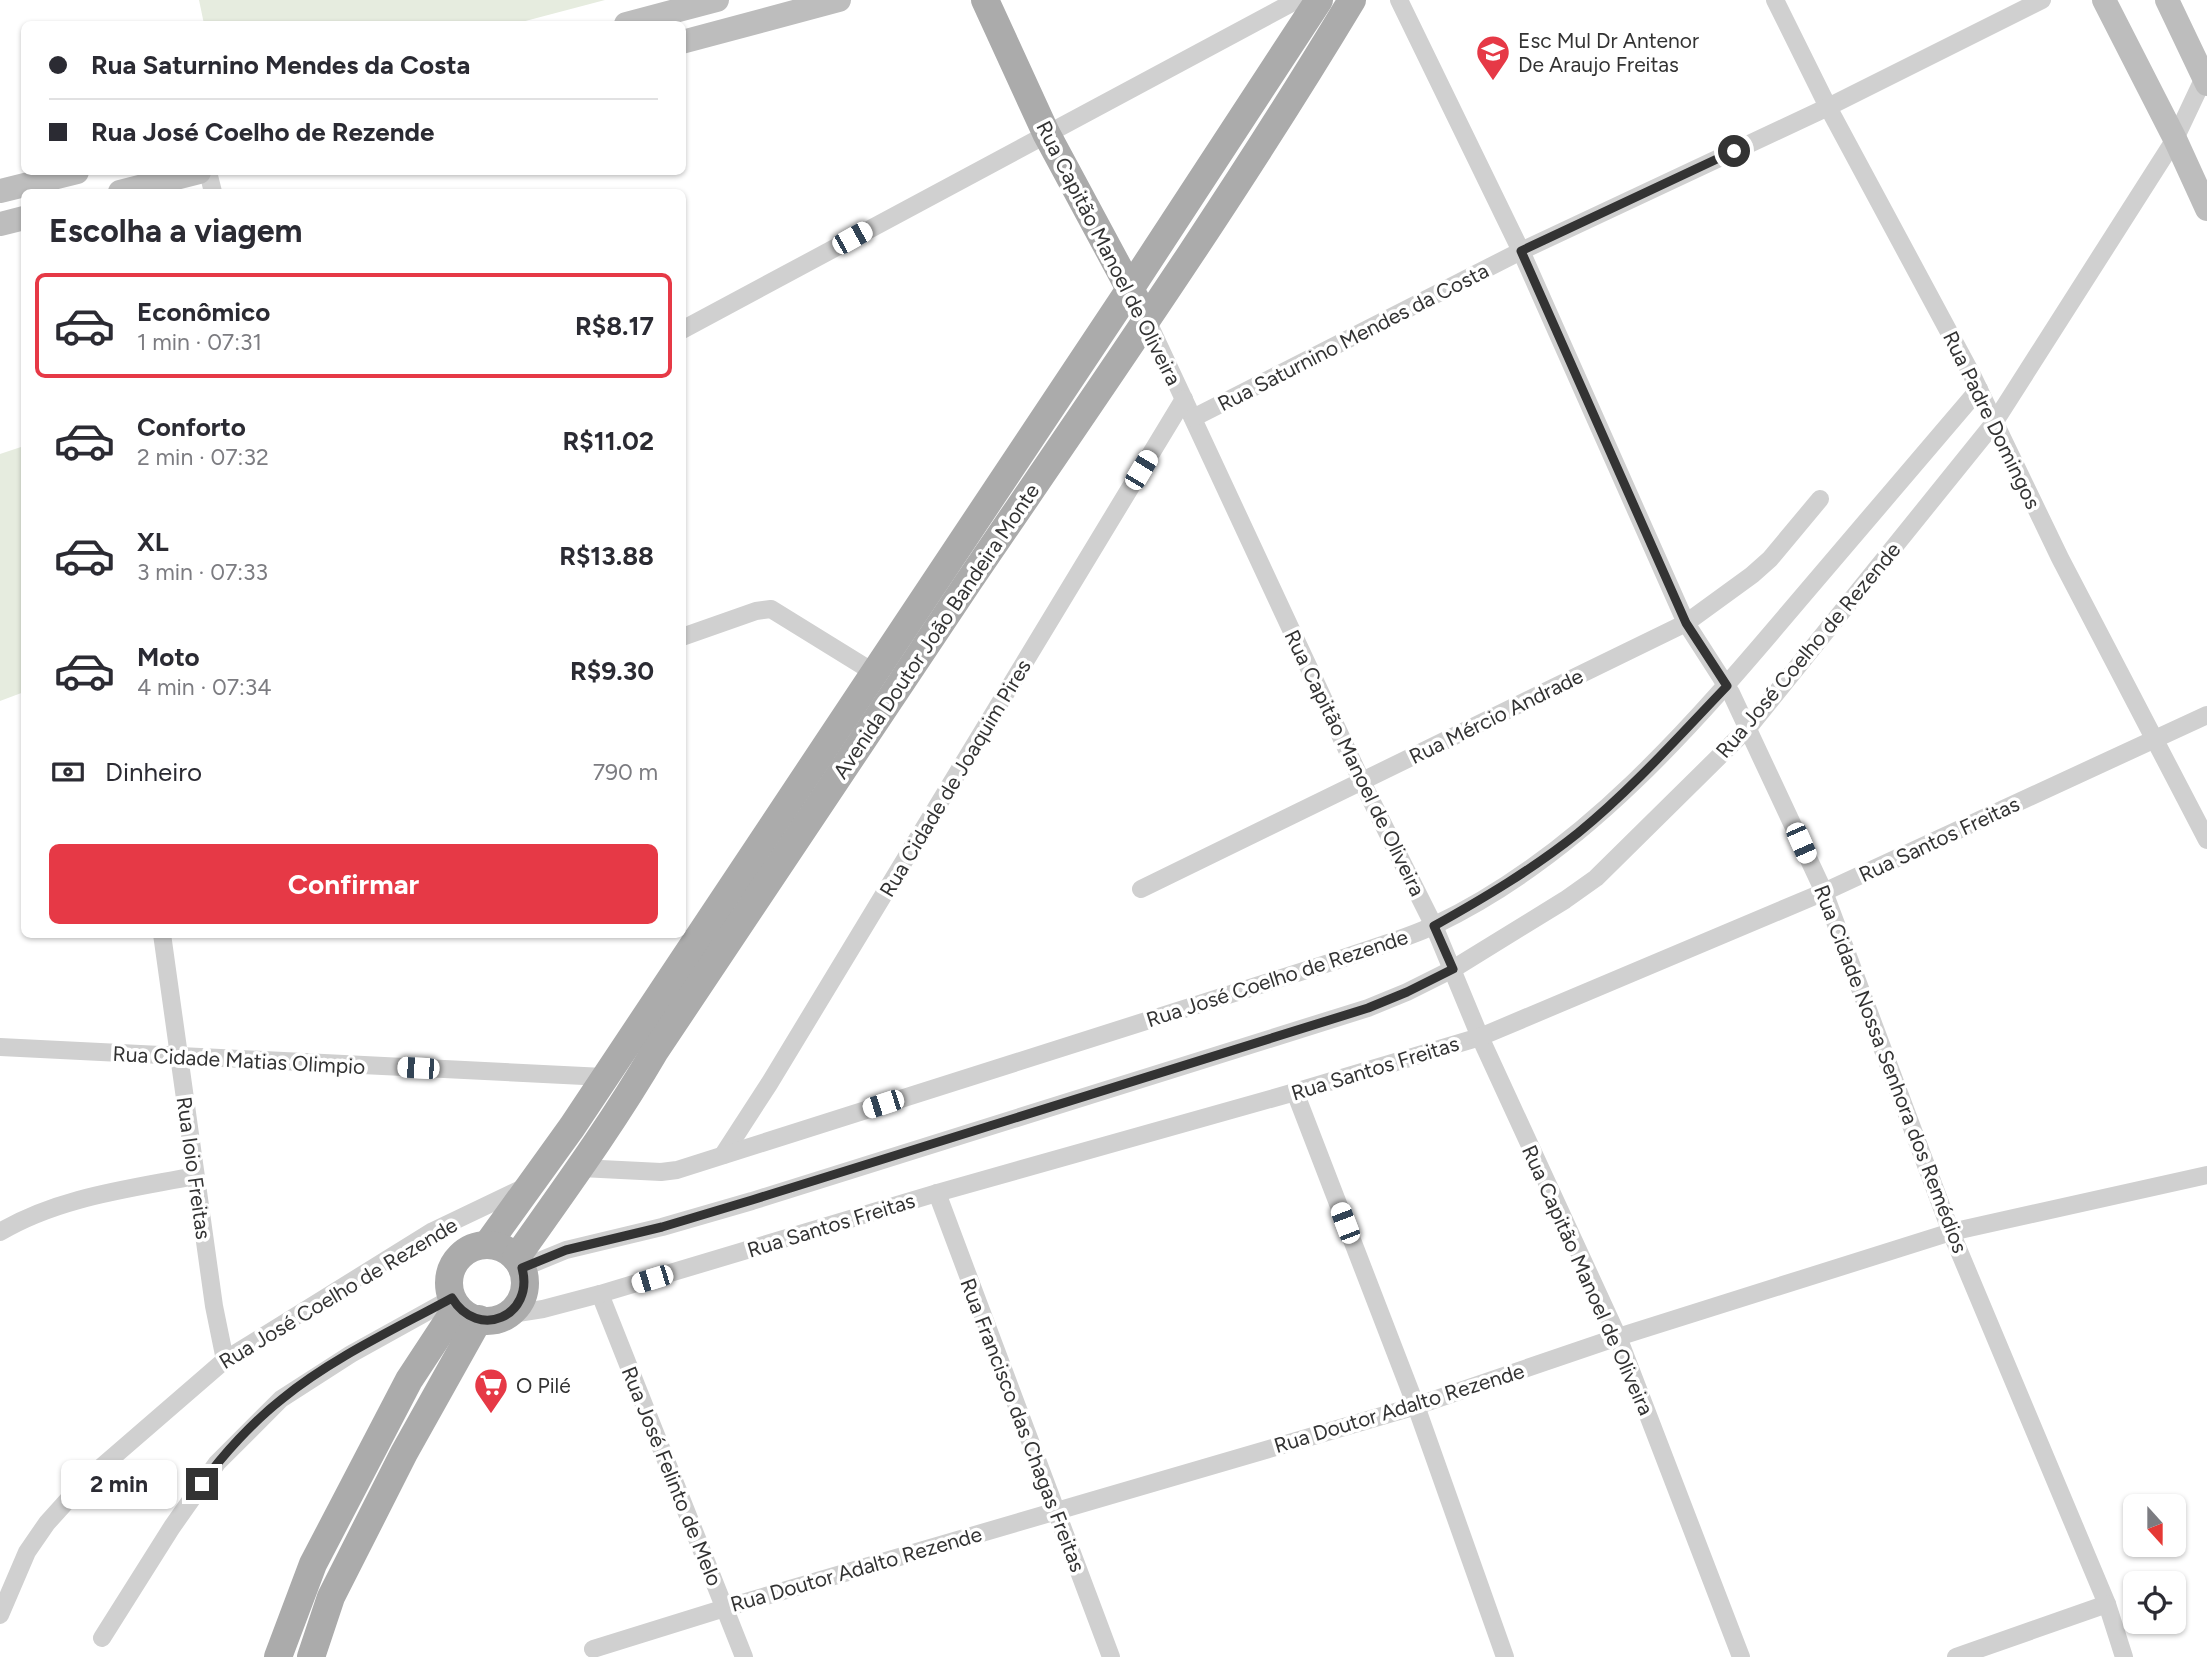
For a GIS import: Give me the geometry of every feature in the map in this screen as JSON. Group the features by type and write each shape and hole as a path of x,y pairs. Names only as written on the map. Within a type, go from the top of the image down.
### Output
{"main road":[{"name":"Rua Capitão Manoel de Oliveira","path":"985,0 1046,133 1147,320"},
{"name":"Avenida Doutor João Bandeira Monte","path":"487,1245 534,1182 1130,289 1319,0"},
{"name":"Avenida Doutor João Bandeira Monte","path":"519,1263 655,1051 891,696 1147,320 1301,84 1352,0"},
{"path":"1273,70 1301,84"},
{"path":"278,1657 313,1564 409,1380 474,1310 515,1308 524,1289 519,1263 501,1248 487,1245 467,1250 458,1257 449,1276 474,1310"},
{"path":"312,1657 331,1597 474,1310"}],"street":[{"path":"637,21 717,0"},
{"path":"686,41 839,0"},
{"path":"686,328 1297,0"},
{"name":"Rua Cidade Nossa Senhora dos Remédios","path":"1399,0 1521,251 1686,623 1727,686 1824,892 1951,1231 2107,1604 2124,1657"},
{"name":"Rua Padre Domingos","path":"1775,0 1828,107 1979,389 2060,558 2207,840"},
{"name":"Rua Saturnino Mendes da Costa","path":"1193,418 1521,251 1828,107 2042,0"},
{"path":"2104,0 2175,139 2207,209"},
{"path":"2167,0 2206,77"},
{"name":"Rua José Coelho de Rezende","path":"519,1263 662,1227 752,1200 1368,1008 1453,969 1565,900 1596,878 1748,728 1994,423 2175,139 2206,77"},
{"path":"0,191 65,175"},
{"path":"132,189 187,175"},
{"path":"0,225 21,219"},
{"name":"Rua Capitão Manoel de Oliveira","path":"1147,320 1362,782 1434,926 1479,1037 1618,1337 1741,1657"},
{"name":"Rua José Coelho de Rezende","path":"581,1168 661,1172 677,1170 1335,961 1434,926 1507,883 1579,832 1617,799 1727,686 1979,389"},
{"name":"Rua Cidade de Joaquim Pires","path":"723,1155 769,1084 1184,399"},
{"name":"Rua Mércio Andrade","path":"1141,888 1686,623 1770,559 1820,499"},
{"path":"686,636 756,611 771,609 873,672"},
{"name":"Rua Santos Freitas","path":"474,1310 543,1309 600,1294 937,1193 1479,1037 1824,892 2207,715"},
{"name":"Rua Ioio Freitas","path":"163,938 214,1306 225,1360"},
{"name":"Rua Cidade Matias Olimpio","path":"0,1047 604,1077"},
{"path":"1295,1092 1416,1406 1505,1657"},
{"name":"Rua Doutor Adalto Rezende","path":"593,1649 1416,1406 1618,1337 1951,1231 2207,1175"},
{"path":"0,1232 45,1209 75,1200 195,1176"},
{"name":"Rua José Coelho de Rezende","path":"0,1615 27,1552 47,1523 84,1482 225,1360 433,1231 534,1182"},
{"name":"Rua Francisco das Chagas Freitas","path":"937,1193 1111,1657"},
{"name":"Rua José Felinto de Melo","path":"600,1294 744,1657"},
{"path":"102,1638 172,1527 217,1463 281,1399 351,1354 474,1310"},
{"path":"1956,1657 2107,1604"}],"shaded area":[{"path":"199,0 605,0 525,21 203,21"},
{"path":"21,447 21,693 0,701 0,454"}],"place":[{"name":"Esc Mul Dr Antenor De Araujo Freitas","path":"1493,82"},
{"name":"O Pilé","path":"491,1415"}],"route":[{"path":"202,1484 217,1463 281,1399 304,1383 452,1298 457,1307 475,1319 486,1321 506,1315 521,1299 524,1289 522,1268 548,1256 662,1227 752,1200 1368,1008 1453,969 1434,926 1498,889 1579,832 1617,799 1727,686 1686,623 1521,251 1734,151"}]}
